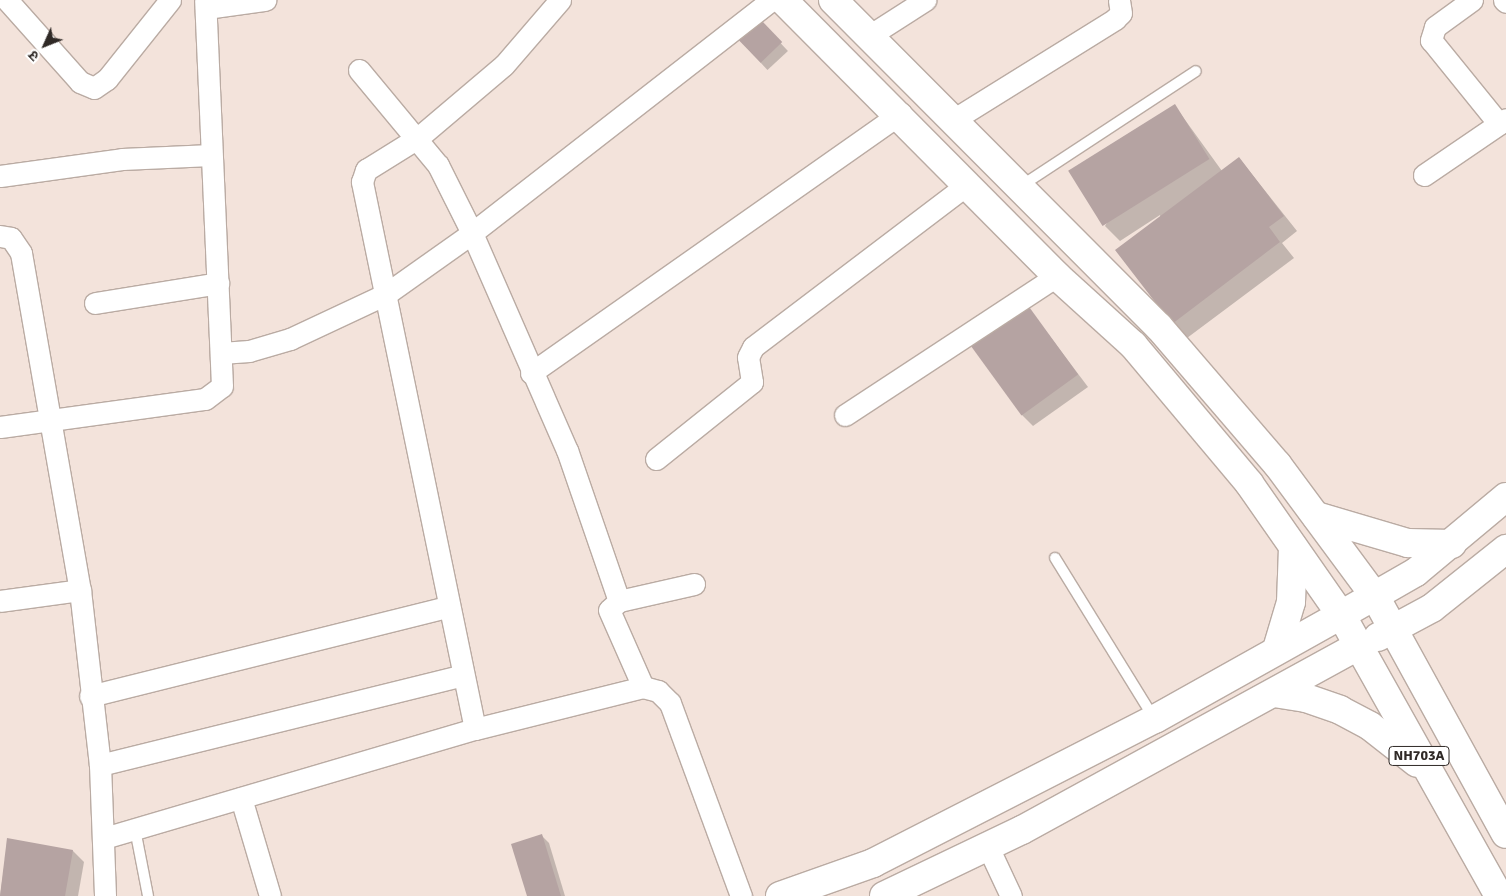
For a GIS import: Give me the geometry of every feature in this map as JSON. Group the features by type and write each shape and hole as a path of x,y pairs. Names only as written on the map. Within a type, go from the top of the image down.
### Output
{"main road":[{"path":"784,0 900,113 1057,276 1133,345 1249,483 1341,616"},
{"path":"833,0 1018,188 1160,327 1316,516 1376,598"},
{"path":"780,896 872,863 1155,719 1277,649 1376,598 1452,544 1506,498"},
{"path":"1316,516 1408,543 1452,544"},
{"path":"1277,649 1291,602 1293,547"},
{"path":"884,896 988,847 1358,646 1394,630 1432,608 1506,549"},
{"name":"NH703A","path":"1376,598 1506,834"},
{"name":"NH703A","path":"1341,616 1499,896"},
{"path":"1274,692 1306,698 1340,710 1370,726 1428,771"}],"street":[{"path":"7,0 80,82 94,88 108,79 170,0"},
{"path":"0,427 205,399 222,386 206,4 265,0"},
{"path":"475,729 447,607 364,175 419,137 504,66 560,0"},
{"path":"221,353 249,351 290,339 386,294 472,233 771,0"},
{"path":"869,36 925,0"},
{"path":"953,120 1115,19 1121,13 1119,0"},
{"path":"1424,175 1502,121 1431,40 1435,27 1472,0"},
{"path":"359,70 419,137 446,179 472,233 530,373 567,450 619,601"},
{"path":"530,373 900,113"},
{"path":"0,176 122,159 211,155"},
{"path":"656,458 752,382 748,357 753,347 968,184"},
{"path":"0,236 12,238 21,253 52,419 80,590 90,696 100,765 105,896"},
{"path":"845,415 1057,276"},
{"path":"95,303 218,283"},
{"path":"643,687 609,610 619,601 694,584"},
{"path":"0,602 80,590"},
{"path":"90,696 447,607"},
{"path":"100,765 463,675"},
{"path":"104,838 475,729 643,687 658,690 670,703 741,896"},
{"path":"241,798 270,896"},
{"path":"988,847 1011,896"}],"lane":[{"path":"1018,188 1196,71"},
{"path":"1055,558 1155,719"},
{"path":"135,829 148,896"}],"building":[{"path":"760,19 782,42 761,63 738,40"},
{"path":"1175,104 1209,159 1103,226 1068,171"},
{"path":"1239,157 1284,216 1269,227 1280,242 1172,324 1115,250"},
{"path":"1027,304 1078,374 1022,416 970,345"},
{"path":"542,834 561,896 527,896 511,844"},
{"path":"7,838 73,850 65,896 0,896"}]}
